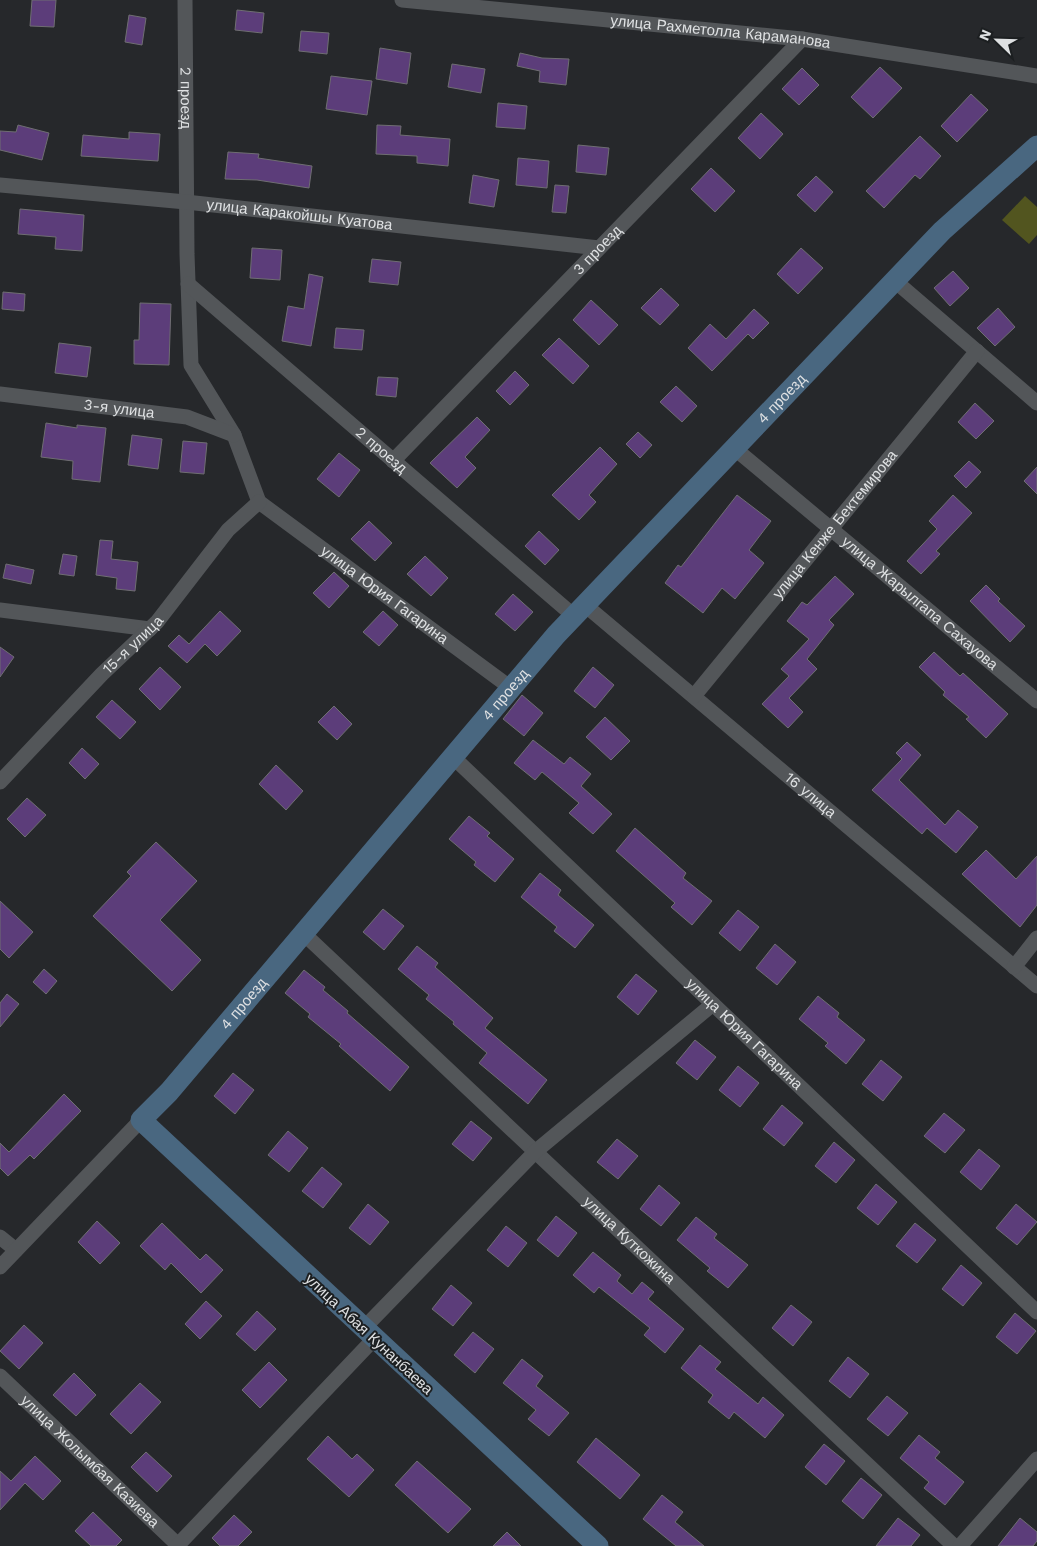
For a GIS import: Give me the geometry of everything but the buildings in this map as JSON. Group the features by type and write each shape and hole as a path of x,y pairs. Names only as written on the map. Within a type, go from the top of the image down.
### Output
{"street":[{"name":"2 проезд","path":"185,0 186,202 191,365 234,435 259,502"},
{"name":"улица Рахметолла Караманова","path":"402,0 802,39 1037,76"},
{"name":"3 проезд","path":"393,460 802,39"},
{"name":"4 проезд","path":"0,1267 169,1092 511,688 580,610 942,231 1037,146"},
{"name":"улица Каракойшы Куатова","path":"0,185 186,202 599,248"},
{"path":"895,281 1037,403"},
{"name":"2 проезд","path":"188,284 393,460 580,610"},
{"name":"улица Кенже Бектемирова","path":"694,696 977,351"},
{"name":"3-я улица","path":"0,394 187,417 234,435"},
{"name":"улица Жарылгапа Сахауова","path":"734,448 1037,701"},
{"name":"15-я улица","path":"0,782 102,674 150,629 228,530 259,502"},
{"name":"улица Юрия Гагарина","path":"259,502 511,688"},
{"path":"0,610 150,629"},
{"name":"16 улица","path":"580,610 694,696 1037,986"},
{"name":"улица Юрия Гагарина","path":"453,757 1037,1312"},
{"name":"улица Куткожина","path":"303,933 954,1546"},
{"path":"1014,966 1037,938"},
{"path":"178,1546 368,1334 536,1152 713,1004"},
{"name":"улица Абая Кунанбаева","path":"141,1120 368,1334 598,1546"},
{"path":"0,1237 16,1250"},
{"name":"улица Жолымбая Казиева","path":"0,1376 178,1546"},
{"path":"960,1546 1037,1459"}],"green space":[{"path":"1025,196 1037,207 1037,235 1029,244 1002,220"}]}
